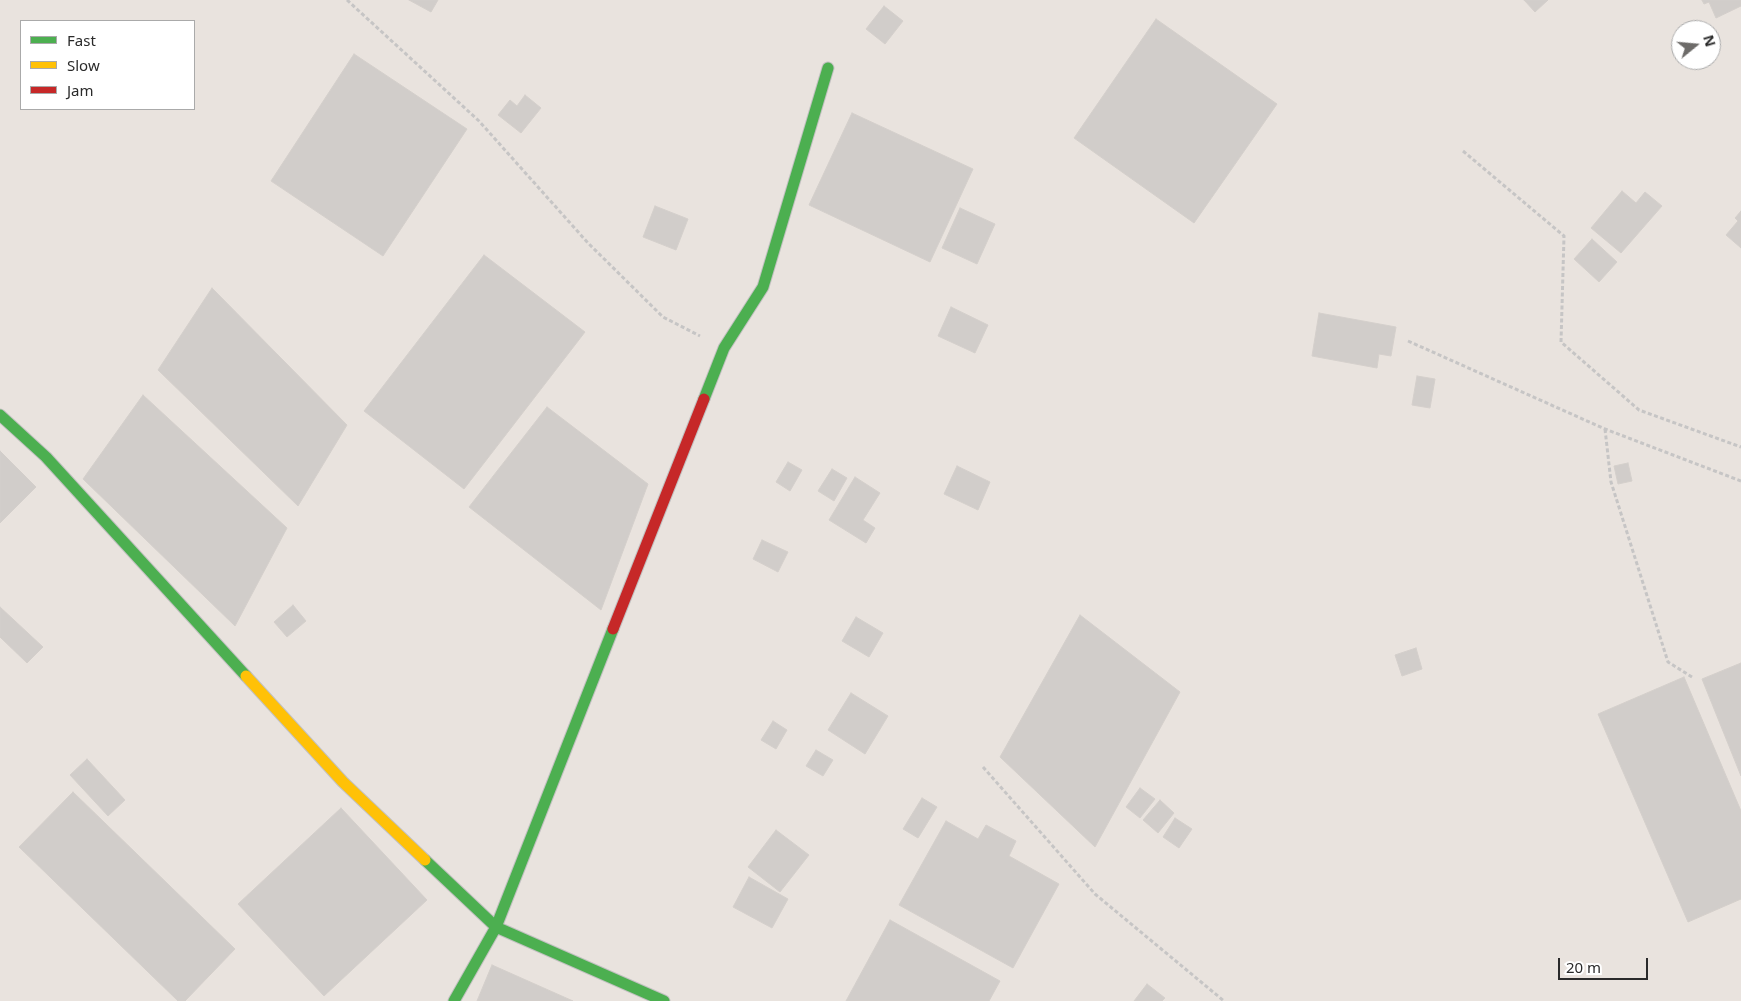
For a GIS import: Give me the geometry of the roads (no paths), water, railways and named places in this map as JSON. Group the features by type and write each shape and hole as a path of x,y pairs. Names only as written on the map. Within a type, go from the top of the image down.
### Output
{"street":[{"path":"454,1001 496,926 724,348 763,287 828,68"},
{"path":"0,415 46,457 343,782 496,926 664,1001"}]}
